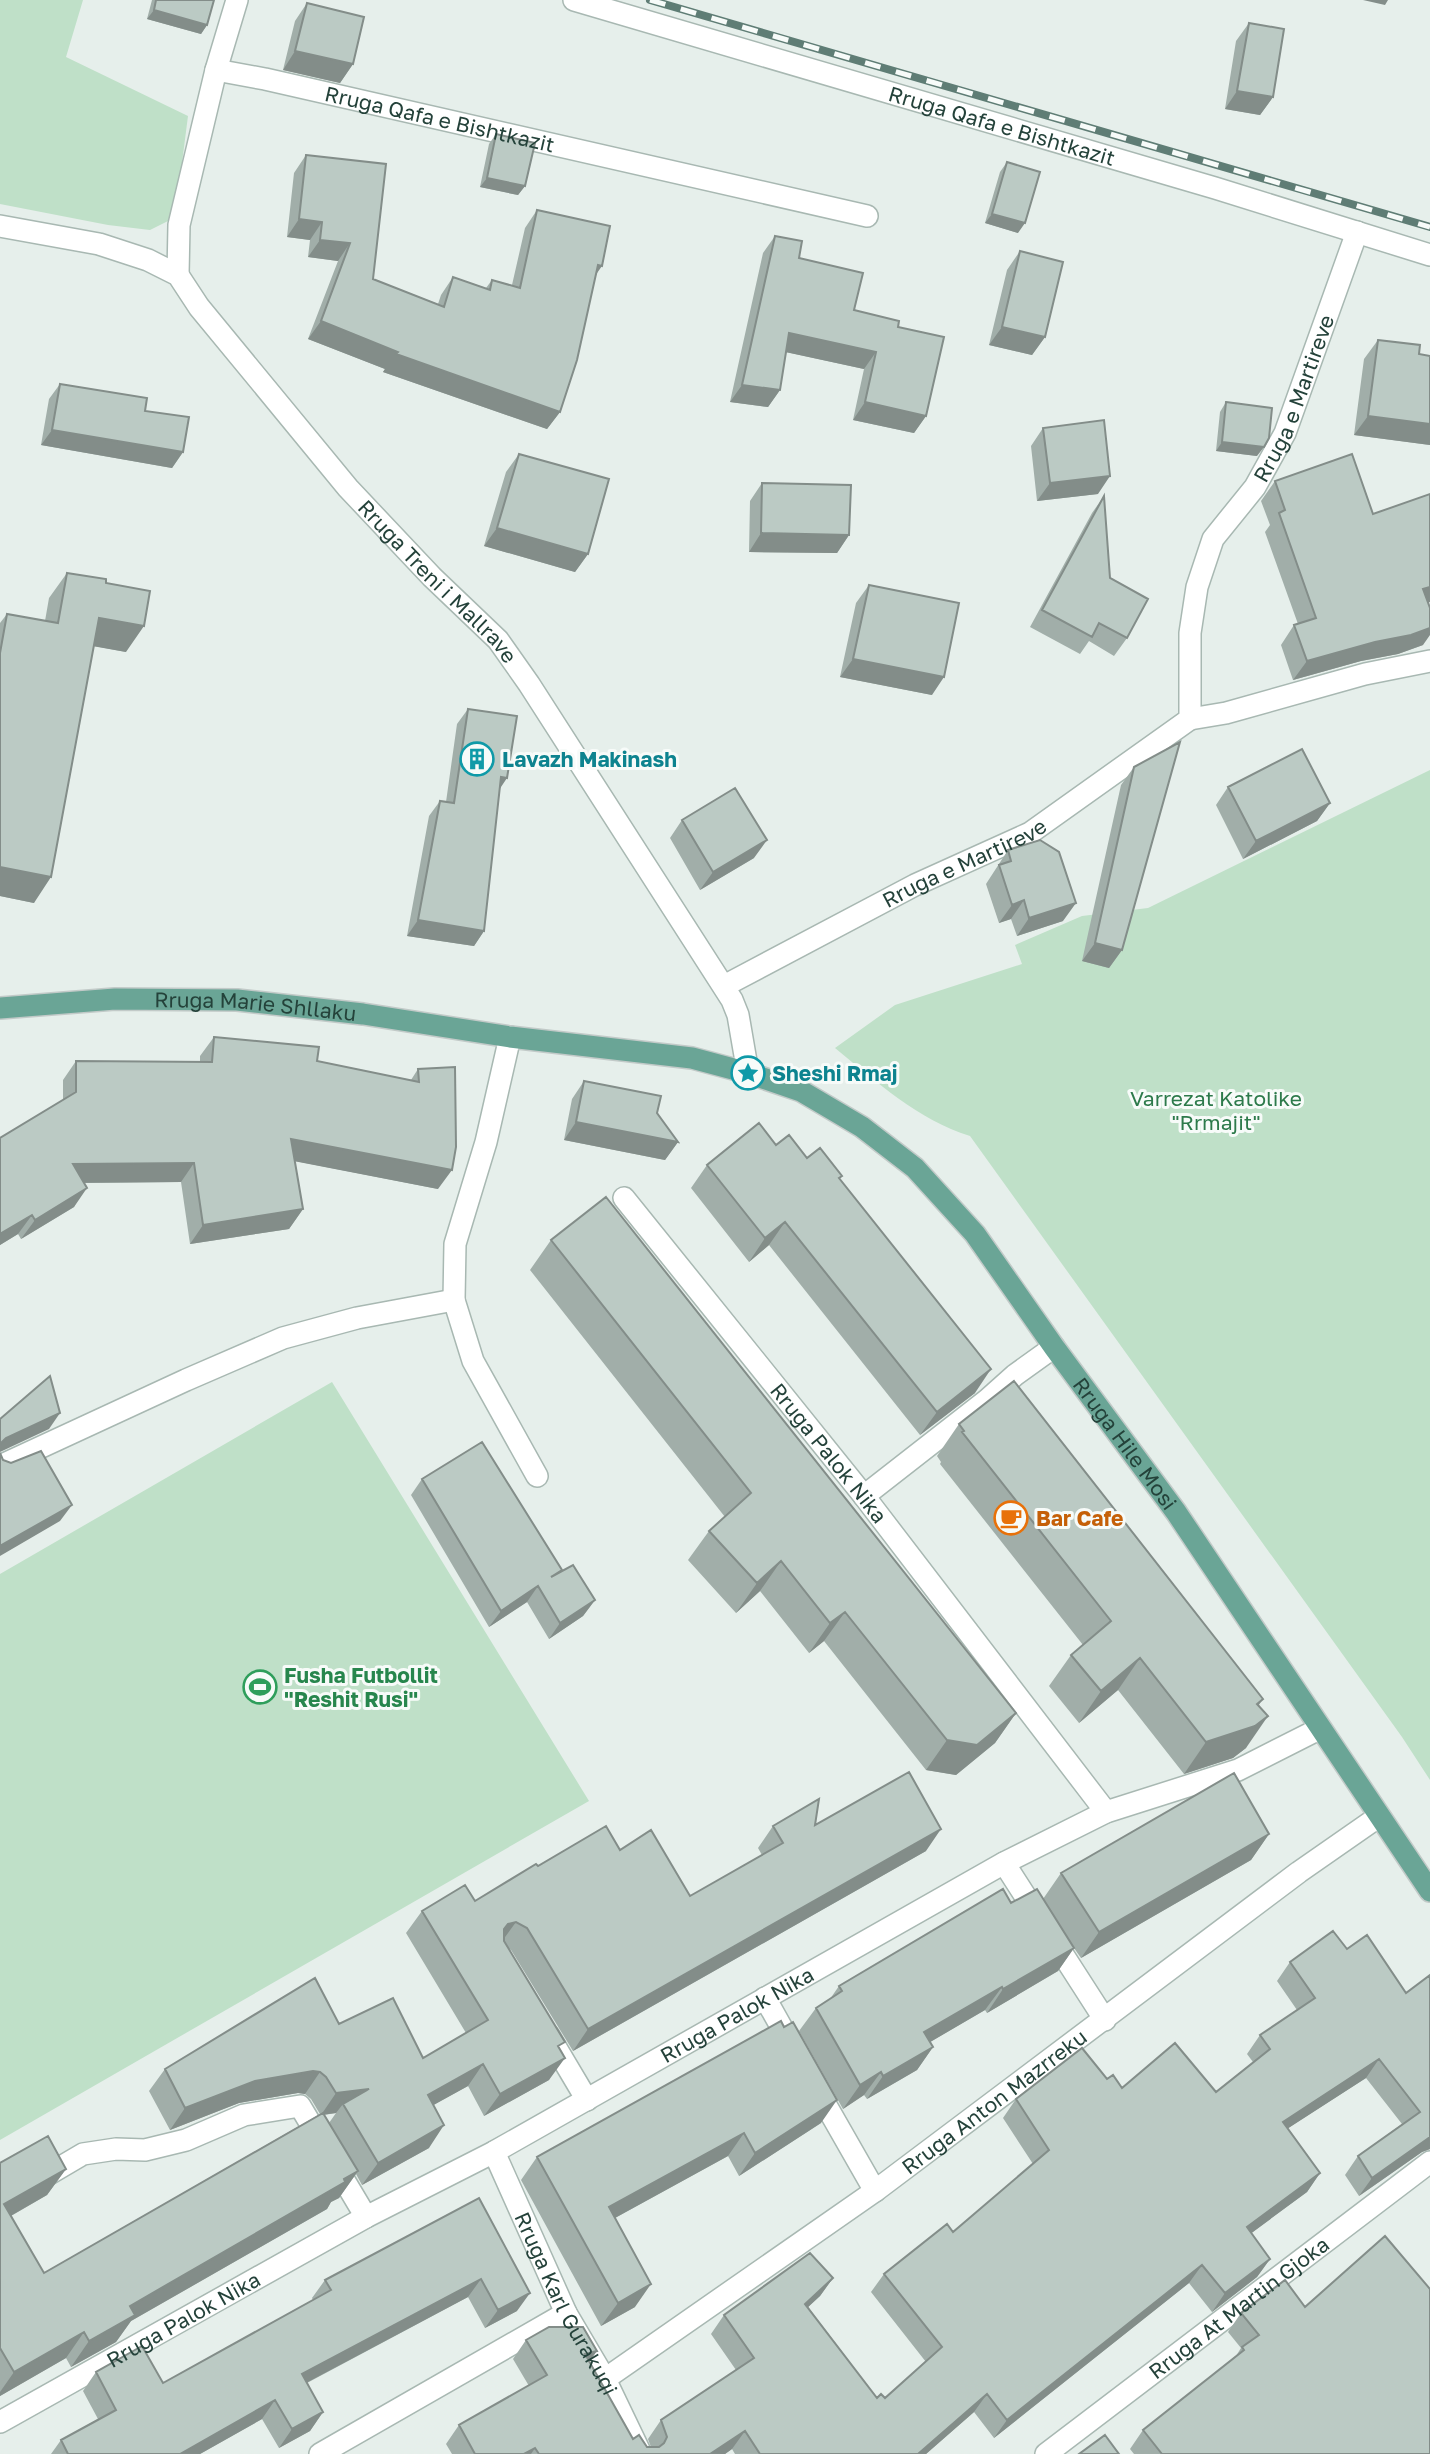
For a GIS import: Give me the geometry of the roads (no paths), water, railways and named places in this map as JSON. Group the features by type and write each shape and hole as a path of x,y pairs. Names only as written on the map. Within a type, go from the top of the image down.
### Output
{"main road":[{"name":"Rruga Marie Shllaku","path":"0,1007 114,999 237,1000 363,1014 510,1037 692,1058 748,1073"},
{"name":"Rruga Hile Mosi","path":"748,1073 801,1091 862,1127 915,1168 975,1234 1175,1512 1430,1891"}],"street":[{"path":"0,226 99,244 148,260 178,275 179,225 216,70 237,0"},
{"name":"Rruga Qafa e Bishtkazit","path":"574,0 1430,255"},
{"name":"Rruga Qafa e Bishtkazit","path":"216,70 867,216"},
{"name":"Rruga e Martireve","path":"1190,719 1192,622 1197,587 1213,539 1255,487 1285,433 1357,232"},
{"name":"Rruga Treni i Mallrave","path":"178,275 199,307 348,488 432,577 498,640 724,986 738,1015 748,1073"},
{"name":"Rruga e Martireve","path":"724,986 915,886 1030,833 1190,719 1226,713 1365,674 1430,661"},
{"path":"510,1037 486,1142 455,1244 454,1300 473,1362 537,1476"},
{"name":"Rruga Palok Nika","path":"624,1198 864,1496 1107,1812"},
{"path":"0,1466 283,1338 357,1318 454,1300"},
{"path":"864,1496 1054,1347"},
{"name":"Rruga Palok Nika","path":"0,2422 366,2217 494,2152 1004,1863 1107,1812 1238,1770 1319,1729"},
{"name":"Rruga Anton Mazrreku","path":"605,2379 875,2191 1299,1872 1378,1817"},
{"path":"1004,1863 1105,2020"},
{"path":"765,1998 875,2191"},
{"path":"536,2016 587,2100"},
{"path":"49,2174 83,2154 117,2149 145,2150 186,2140 244,2115 300,2106 366,2217"},
{"name":"Rruga Karl Gurakuqi","path":"494,2152 566,2313 605,2379 637,2453"},
{"name":"Rruga At Martin Gjoka","path":"1046,2454 1430,2162"},
{"path":"320,2454 355,2445 566,2313"}],"railway":[{"path":"650,0 1430,227"}],"place":[{"name":"Lavazh Makinash","path":"477,759"},
{"name":"Sheshi Rmaj","path":"748,1073"},
{"name":"Bar Cafe","path":"1011,1518"},
{"name":"Fusha Futbollit \"Reshit Rusi\"","path":"260,1687"}],"park label":[{"name":"Varrezat Katolike \"Rrmajit\"","path":"1216,1110"}]}
